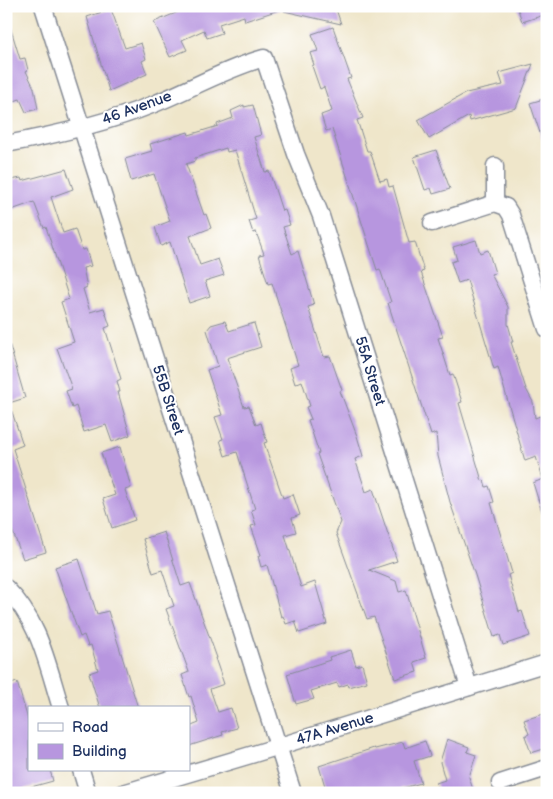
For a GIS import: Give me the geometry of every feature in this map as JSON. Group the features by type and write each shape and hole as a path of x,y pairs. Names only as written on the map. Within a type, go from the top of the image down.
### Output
{"street":[{"name":"55B Street","path":"43,6 80,128 292,793"},
{"name":"46 Avenue","path":"6,144 80,128 153,105 214,76 264,58"},
{"name":"55A Street","path":"264,58 296,154 321,216 470,687"},
{"path":"495,166 495,203"},
{"path":"432,223 495,203 506,207 547,329"},
{"path":"6,588 23,606 37,631 60,706"},
{"name":"47A Avenue","path":"123,793 165,787 278,747 547,663"},
{"path":"500,783 547,768"},
{"path":"82,772 88,793"}],"building":[{"path":"193,6 281,6 282,9 245,21 244,16 219,24 222,33 207,38 204,30 182,40 187,50 170,57 154,22"},
{"path":"285,6 335,6 341,24 284,11"},
{"path":"517,6 547,6 547,14 522,22"},
{"path":"111,9 125,48 141,43 146,59 142,61 147,74 109,91 87,17"},
{"path":"9,23 20,59 25,58 28,70 26,71 34,88 38,109 26,112 20,99 6,104 6,24"},
{"path":"333,27 351,78 347,79 363,118 357,120 367,151 370,151 380,181 387,179 389,187 393,186 409,243 415,242 424,271 421,272 443,337 438,338 450,375 453,374 462,402 459,403 482,481 484,480 486,487 489,486 494,502 491,503 512,573 508,575 519,612 522,611 530,636 503,645 500,635 494,637 450,502 438,456 436,433 431,435 388,303 391,302 380,269 377,270 332,129 326,131 321,115 332,111 324,87 320,89 312,66 314,65 310,53 318,51 312,34"},
{"path":"533,64 516,108 470,121 469,116 429,139 418,120 466,93 503,85 499,73"},
{"path":"547,98 547,147 545,148 530,103"},
{"path":"244,105 244,107 253,105 261,135 254,137 265,172 269,171 282,211 285,210 290,225 283,227 292,254 298,251 314,305 308,307 324,357 330,356 363,456 355,459 366,492 373,489 397,561 369,570 396,581 399,592 406,590 426,658 414,662 417,672 395,679 374,617 367,619 336,533 341,522 317,454 319,453 308,420 311,419 306,407 310,406 302,381 295,384 290,368 298,365 272,283 268,284 259,255 264,254 256,232 253,233 249,221 256,219 235,150 227,152 226,148 195,158 195,161 186,164 204,215 206,214 211,228 190,236 200,265 218,259 224,275 205,281 210,296 189,303 170,242 161,246 155,227 170,221 154,174 131,181 125,159 152,151 150,144 188,132 189,135 218,126 217,124 233,118 231,111"},
{"path":"436,150 450,189 433,194 431,188 425,190 414,157"},
{"path":"66,169 73,189 51,197 63,233 75,229 82,250 86,249 91,266 83,268 87,287 83,289 90,312 104,308 110,326 105,328 121,379 117,381 120,392 118,392 130,435 112,442 106,425 84,432 76,406 72,408 66,391 72,389 57,348 74,342 61,302 69,299 46,227 44,228 34,202 6,212 6,181 21,178 22,181"},
{"path":"476,240 480,253 488,250 495,273 491,274 508,307 508,324 513,342 511,342 526,389 533,402 535,418 540,416 544,429 541,430 547,448 547,517 544,518 533,483 543,479 536,457 525,461 498,367 494,369 467,280 458,283 451,262 457,260 453,247"},
{"path":"225,321 229,331 254,323 261,347 227,358 244,407 249,406 256,425 261,423 267,442 264,443 283,498 293,494 300,515 292,518 296,532 285,535 301,587 315,582 327,624 299,633 295,621 286,624 283,616 281,617 267,565 261,567 258,556 261,555 251,526 256,525 251,510 255,509 237,452 225,456 220,440 223,439 215,417 222,415 207,370 218,366 207,330 211,325"},
{"path":"9,343 25,398 9,403 23,445 13,449 46,552 23,559 6,514 6,344"},
{"path":"120,447 131,488 125,490 135,520 112,528 103,499 115,495 101,453"},
{"path":"164,532 181,586 190,583 217,658 215,658 224,684 210,689 218,712 231,708 237,728 222,732 223,735 190,746 190,727 199,723 182,675 189,672 166,609 174,606 162,570 153,573 143,539"},
{"path":"79,559 97,614 108,611 137,706 99,706 89,673 98,670 91,645 88,646 84,635 80,637 55,567"},
{"path":"351,650 356,666 362,664 367,682 349,687 348,684 339,687 337,683 311,691 314,699 296,704 287,674 330,660 329,657"},
{"path":"17,682 28,720 28,772 51,772 53,781 9,793 6,786 6,686"},
{"path":"547,713 547,748 531,753 525,736 529,734 524,720"},
{"path":"447,739 469,747 467,752 476,755 469,777 474,793 439,793 436,783 445,780 440,762"},
{"path":"425,741 430,756 414,761 421,783 385,793 327,793 319,766 374,748 403,742 405,748"}]}
